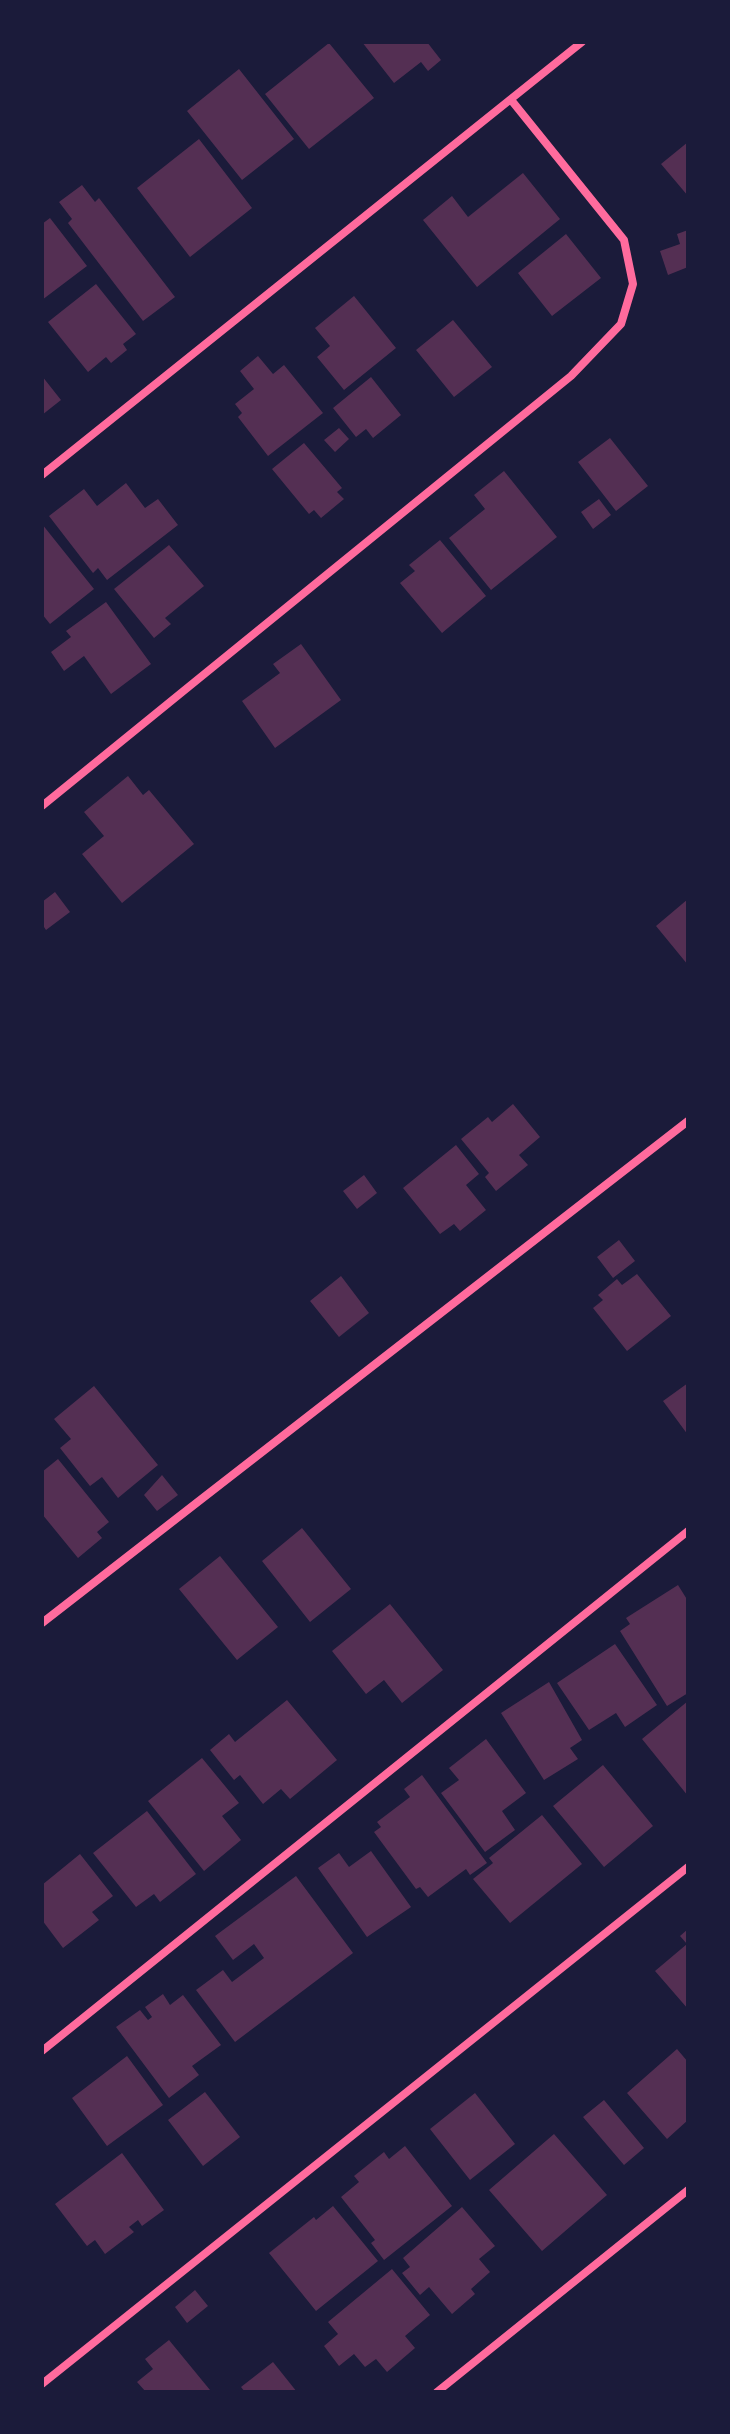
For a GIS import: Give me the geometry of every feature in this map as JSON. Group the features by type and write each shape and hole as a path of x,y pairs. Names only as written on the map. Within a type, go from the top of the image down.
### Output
{"street":[{"path":"42,475 582,42"},
{"path":"42,806 571,376 621,324 633,284 624,240 512,101"},
{"path":"42,1623 688,1121"},
{"path":"42,2051 688,1531"},
{"path":"42,2384 688,1867"},
{"path":"437,2392 688,2190"}],"building":[{"path":"362,42 427,42 441,60 428,71 421,62 394,83"},
{"path":"329,43 374,98 309,149 265,94"},
{"path":"239,69 294,139 242,180 187,111"},
{"path":"199,139 252,208 190,257 137,188"},
{"path":"688,142 688,196 661,164"},
{"path":"523,173 560,219 477,287 423,220 452,196 468,217"},
{"path":"82,185 95,202 99,198 175,297 143,321 68,223 72,219 59,202"},
{"path":"50,218 87,266 42,300 42,224"},
{"path":"688,230 688,267 668,275 660,251 680,244 677,234"},
{"path":"566,234 601,278 552,316 518,273"},
{"path":"96,284 136,334 123,344 127,350 111,363 106,357 88,372 48,322"},
{"path":"354,296 396,348 344,390 317,357 330,346 315,328"},
{"path":"453,320 492,367 454,397 416,350"},
{"path":"258,356 273,374 284,365 323,413 268,456 238,417 242,413 235,404 254,389 240,371"},
{"path":"42,376 61,400 42,415"},
{"path":"371,377 401,415 373,438 366,429 356,437 333,408"},
{"path":"339,428 349,439 335,452 324,440"},
{"path":"610,438 648,486 616,511 578,462"},
{"path":"304,443 342,488 337,492 344,499 321,518 314,510 309,514 272,469"},
{"path":"504,471 557,537 491,590 449,538 485,509 474,495"},
{"path":"126,483 145,508 158,499 178,525 107,580 98,568 93,573 49,516 84,489 97,506"},
{"path":"599,499 611,515 593,529 581,512"},
{"path":"42,524 94,589 50,624 42,614"},
{"path":"440,540 486,596 442,633 400,583 415,571 409,565"},
{"path":"169,545 204,586 165,618 171,624 154,638 114,589"},
{"path":"106,602 151,664 111,694 84,656 64,671 51,652 71,637 66,631"},
{"path":"301,644 341,700 275,748 242,701 280,673 273,664"},
{"path":"128,776 143,795 149,790 194,844 122,903 82,854 104,836 84,812"},
{"path":"55,892 70,912 46,930 42,924 42,902"},
{"path":"688,899 688,965 656,926"},
{"path":"513,1104 540,1137 519,1155 528,1165 496,1191 485,1177 489,1173 461,1139 488,1117 492,1122"},
{"path":"456,1145 479,1174 466,1185 486,1210 460,1231 454,1224 440,1234 403,1188"},
{"path":"364,1175 377,1193 357,1209 343,1191"},
{"path":"619,1240 635,1261 613,1278 597,1257"},
{"path":"637,1274 671,1316 627,1351 593,1308 603,1300 598,1295 617,1279 622,1285"},
{"path":"341,1276 369,1313 339,1337 310,1301"},
{"path":"688,1383 688,1435 663,1401"},
{"path":"94,1386 158,1465 118,1498 102,1477 90,1486 60,1448 71,1439 54,1419"},
{"path":"58,1459 109,1522 97,1532 102,1538 78,1558 42,1514 42,1472"},
{"path":"162,1475 178,1495 157,1511 144,1495"},
{"path":"302,1528 351,1589 310,1622 262,1561"},
{"path":"220,1556 278,1627 237,1660 179,1589"},
{"path":"678,1585 688,1601 688,1693 667,1706 620,1631 630,1624 626,1618"},
{"path":"390,1604 443,1670 402,1703 384,1680 366,1694 332,1651"},
{"path":"615,1644 657,1705 625,1727 616,1713 589,1730 557,1683"},
{"path":"549,1682 582,1740 570,1748 578,1759 544,1780 501,1713"},
{"path":"287,1700 337,1760 290,1799 281,1789 263,1804 240,1775 234,1780 210,1750 229,1734 235,1742"},
{"path":"688,1701 688,1796 642,1739"},
{"path":"486,1739 526,1793 502,1811 515,1830 485,1852 441,1793 459,1780 449,1768"},
{"path":"202,1758 239,1803 222,1816 241,1840 204,1871 148,1801"},
{"path":"603,1765 653,1826 604,1867 553,1806"},
{"path":"422,1775 487,1863 470,1875 466,1869 428,1897 420,1887 416,1889 374,1832 381,1827 377,1822 410,1797 404,1789"},
{"path":"147,1811 196,1874 160,1902 154,1894 136,1907 93,1853"},
{"path":"542,1815 582,1864 510,1923 473,1879 493,1863 489,1858"},
{"path":"371,1851 411,1907 367,1937 318,1868 339,1853 349,1867"},
{"path":"80,1854 113,1896 92,1912 99,1920 63,1948 42,1920 42,1885"},
{"path":"296,1876 353,1953 235,2042 196,1990 223,1970 232,1982 264,1958 254,1944 233,1960 215,1936"},
{"path":"688,1929 688,2009 655,1971 687,1944 680,1936"},
{"path":"163,1994 170,2005 183,1995 221,2045 192,2066 199,2075 169,2098 116,2027 140,2010 148,2020 152,2017 145,2007"},
{"path":"677,2049 688,2062 688,2120 667,2139 627,2093"},
{"path":"127,2056 163,2105 107,2146 72,2098"},
{"path":"205,2092 240,2137 203,2166 168,2120"},
{"path":"475,2093 515,2144 470,2180 430,2129"},
{"path":"604,2100 644,2148 624,2165 583,2117"},
{"path":"554,2134 607,2195 542,2251 489,2190"},
{"path":"405,2146 452,2206 384,2260 371,2243 375,2240 341,2197 359,2182 354,2176 384,2152 389,2159"},
{"path":"122,2153 164,2210 142,2226 138,2220 129,2227 134,2232 105,2254 95,2240 87,2246 55,2204"},
{"path":"333,2206 378,2261 316,2311 269,2253"},
{"path":"462,2207 495,2246 479,2259 490,2272 471,2289 475,2294 452,2314 429,2287 420,2295 402,2273 410,2267 403,2258"},
{"path":"392,2269 430,2315 405,2336 415,2348 387,2372 376,2359 365,2367 354,2354 339,2366 324,2346 338,2334 328,2322"},
{"path":"195,2290 208,2306 187,2323 175,2307"},
{"path":"169,2340 210,2390 146,2392 137,2382 153,2369 145,2359"},
{"path":"273,2362 297,2392 245,2392 241,2387"}]}
